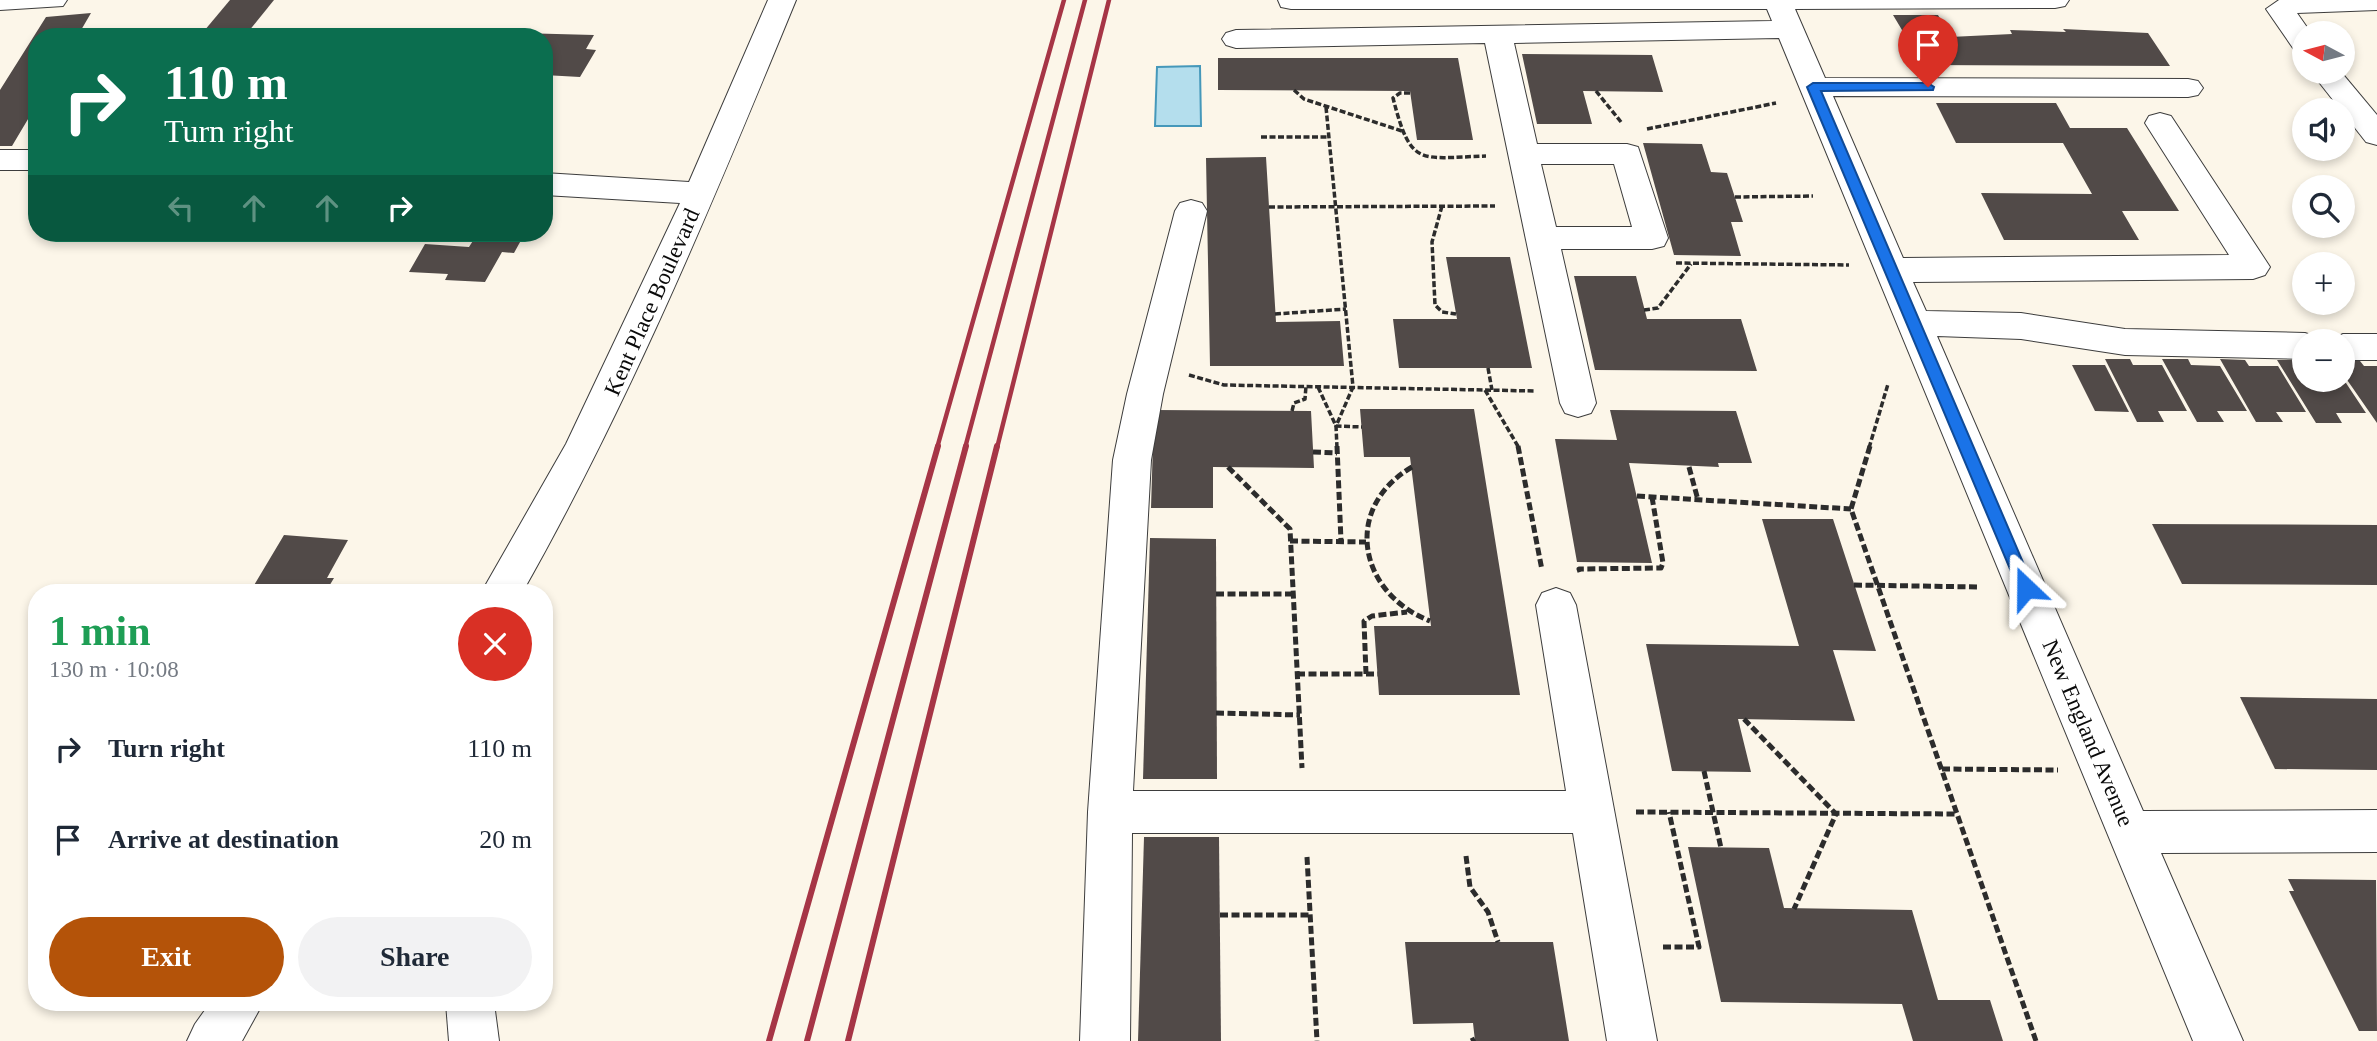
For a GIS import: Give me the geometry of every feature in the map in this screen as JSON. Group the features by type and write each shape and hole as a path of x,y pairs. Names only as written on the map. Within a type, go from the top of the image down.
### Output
{"street":[{"path":"0,2 53,0"},
{"name":"Kent Place Boulevard","path":"506,584 601,415 701,194 782,0"},
{"path":"1236,39 1497,32 1781,10 2055,0"},
{"path":"1291,1 1781,10"},
{"path":"2292,26 2280,9 2291,5 2374,7"},
{"name":"New England Avenue","path":"1781,10 2218,1041"},
{"path":"1497,32 1577,397"},
{"path":"2336,84 2377,135"},
{"path":"1813,87 2188,88"},
{"path":"1891,270 2253,267 2160,123"},
{"path":"1525,154 1621,143 1628,154 1652,239 1544,238"},
{"path":"0,160 28,160"},
{"path":"553,185 701,194"},
{"path":"1105,1041 1110,812 1132,460 1150,370 1191,211"},
{"path":"1914,323 2021,326 2126,342 2292,346"},
{"path":"2355,347 2377,348"},
{"path":"1556,605 1632,1041"},
{"path":"1110,812 1592,812"},
{"path":"2129,832 2377,831"},
{"path":"212,1041 233,1011"},
{"path":"471,1011 474,1041"}],"path":[{"path":"1294,90 1304,99 1403,132"},
{"path":"1596,91 1621,143 1776,103"},
{"path":"1410,93 1399,93 1394,98 1407,145 1428,156 1525,154"},
{"path":"1326,107 1353,387 1336,426"},
{"path":"1261,137 1329,137"},
{"path":"1735,197 1813,196"},
{"path":"1442,206 1432,242 1435,305 1442,313 1456,314"},
{"path":"1269,207 1537,206"},
{"path":"1629,239 1638,263 1855,265 1891,270"},
{"path":"1644,310 1658,308 1691,264"},
{"path":"1275,314 1346,309"},
{"path":"1488,368 1492,390"},
{"path":"1150,370 1200,377 1224,385 1492,390 1577,397"},
{"path":"1888,384 1851,509 2036,1041"},
{"path":"1292,411 1294,403 1305,399 1307,386"},
{"path":"1318,387 1336,426 1340,541"},
{"path":"1485,390 1520,449 1544,583 1556,605 1583,588 1579,569 1661,568 1663,564 1652,497"},
{"path":"1336,426 1362,427"},
{"path":"1313,452 1337,453"},
{"path":"1228,467 1290,529 1317,1041"},
{"path":"1412,467 1396,474 1380,489 1368,515 1366,542 1373,571 1388,595 1408,612 1430,621"},
{"path":"1689,467 1698,500"},
{"path":"1637,496 1851,509"},
{"path":"1290,541 1366,542"},
{"path":"1854,585 2026,588"},
{"path":"1216,594 1293,594"},
{"path":"1366,674 1364,621 1372,616 1408,612"},
{"path":"1297,674 1378,674"},
{"path":"1216,713 1300,715"},
{"path":"1744,719 1836,814"},
{"path":"1942,769 2104,771"},
{"path":"1704,771 1721,848"},
{"path":"1460,812 1470,887 1488,912 1498,942"},
{"path":"1592,812 1957,814"},
{"path":"1616,947 1699,947 1669,812"},
{"path":"1794,909 1836,814"},
{"path":"1220,915 1311,915"}],"water":[{"path":"1200,66 1201,126 1155,126 1157,67"}],"building":[{"path":"230,0 274,0 251,28 207,28"},
{"path":"91,13 82,28 39,28 46,17"},
{"path":"1893,15 1938,15 1950,37 2012,34 2010,30 2066,32 2063,29 2148,33 2170,66 1923,65"},
{"path":"553,34 594,35 586,49 596,50 580,77 553,76"},
{"path":"28,46 28,119 12,146 0,146 0,90"},
{"path":"1522,54 1652,55 1663,92 1583,91 1592,124 1537,124"},
{"path":"1218,58 1458,58 1473,140 1417,140 1410,91 1218,90"},
{"path":"1936,103 2056,103 2070,128 2127,128 2179,211 2122,211 2139,240 2004,240 1981,193 2092,194 2063,143 1956,143"},
{"path":"1643,143 1702,144 1711,172 1727,173 1743,222 1731,222 1741,256 1674,255"},
{"path":"1266,157 1276,322 1340,321 1344,366 1210,366 1206,158"},
{"path":"472,242 520,242 514,253 502,252 485,282 445,280 448,274 409,272 425,244 469,247"},
{"path":"1446,257 1510,257 1532,368 1399,368 1393,319 1457,319"},
{"path":"1574,276 1636,276 1647,319 1741,319 1757,371 1595,370"},
{"path":"2105,359 2130,359 2133,365 2162,365 2187,411 2158,411 2164,422 2137,422"},
{"path":"2162,359 2188,359 2191,365 2220,366 2247,411 2217,411 2224,422 2197,422"},
{"path":"2220,359 2245,360 2249,366 2278,366 2306,412 2276,412 2283,422 2256,422"},
{"path":"2277,360 2292,360 2292,384"},
{"path":"2355,361 2360,361 2364,366 2377,366 2377,423 2355,391"},
{"path":"2072,365 2105,365 2129,412 2095,411"},
{"path":"2297,392 2352,392 2366,413 2336,413 2342,423 2316,423"},
{"path":"1360,409 1474,409 1520,695 1379,695 1374,626 1431,626 1410,457 1364,457"},
{"path":"1154,410 1311,411 1314,468 1213,467 1213,508 1151,508"},
{"path":"1610,410 1736,411 1752,463 1718,463 1719,467 1629,463 1652,563 1577,562 1555,439 1617,440"},
{"path":"1762,519 1833,519 1876,651 1833,650 1855,721 1738,719 1751,772 1672,771 1646,644 1799,646"},
{"path":"2152,524 2377,525 2377,585 2182,584"},
{"path":"284,535 348,540 327,578 334,578 330,584 255,584"},
{"path":"1150,538 1216,539 1217,779 1143,779"},
{"path":"2240,697 2377,699 2377,770 2275,769"},
{"path":"1144,837 1219,837 1221,1041 1138,1041"},
{"path":"1688,847 1769,848 1784,908 1912,910 1938,1000 1990,1000 2003,1041 1913,1041 1902,1004 1721,1002"},
{"path":"2288,879 2376,880 2377,1031 2359,1031 2289,891 2294,891"},
{"path":"1405,942 1553,942 1569,1041 1475,1041 1473,1023 1413,1024"}],"railway":[{"path":"937,448 1064,0"},
{"path":"965,448 1085,0"},
{"path":"997,448 1109,0"},
{"path":"769,1041 938,446"},
{"path":"807,1041 966,446"},
{"path":"848,1041 997,446"}],"route":[{"path":"1928,87 1813,87 2026,588"}]}
